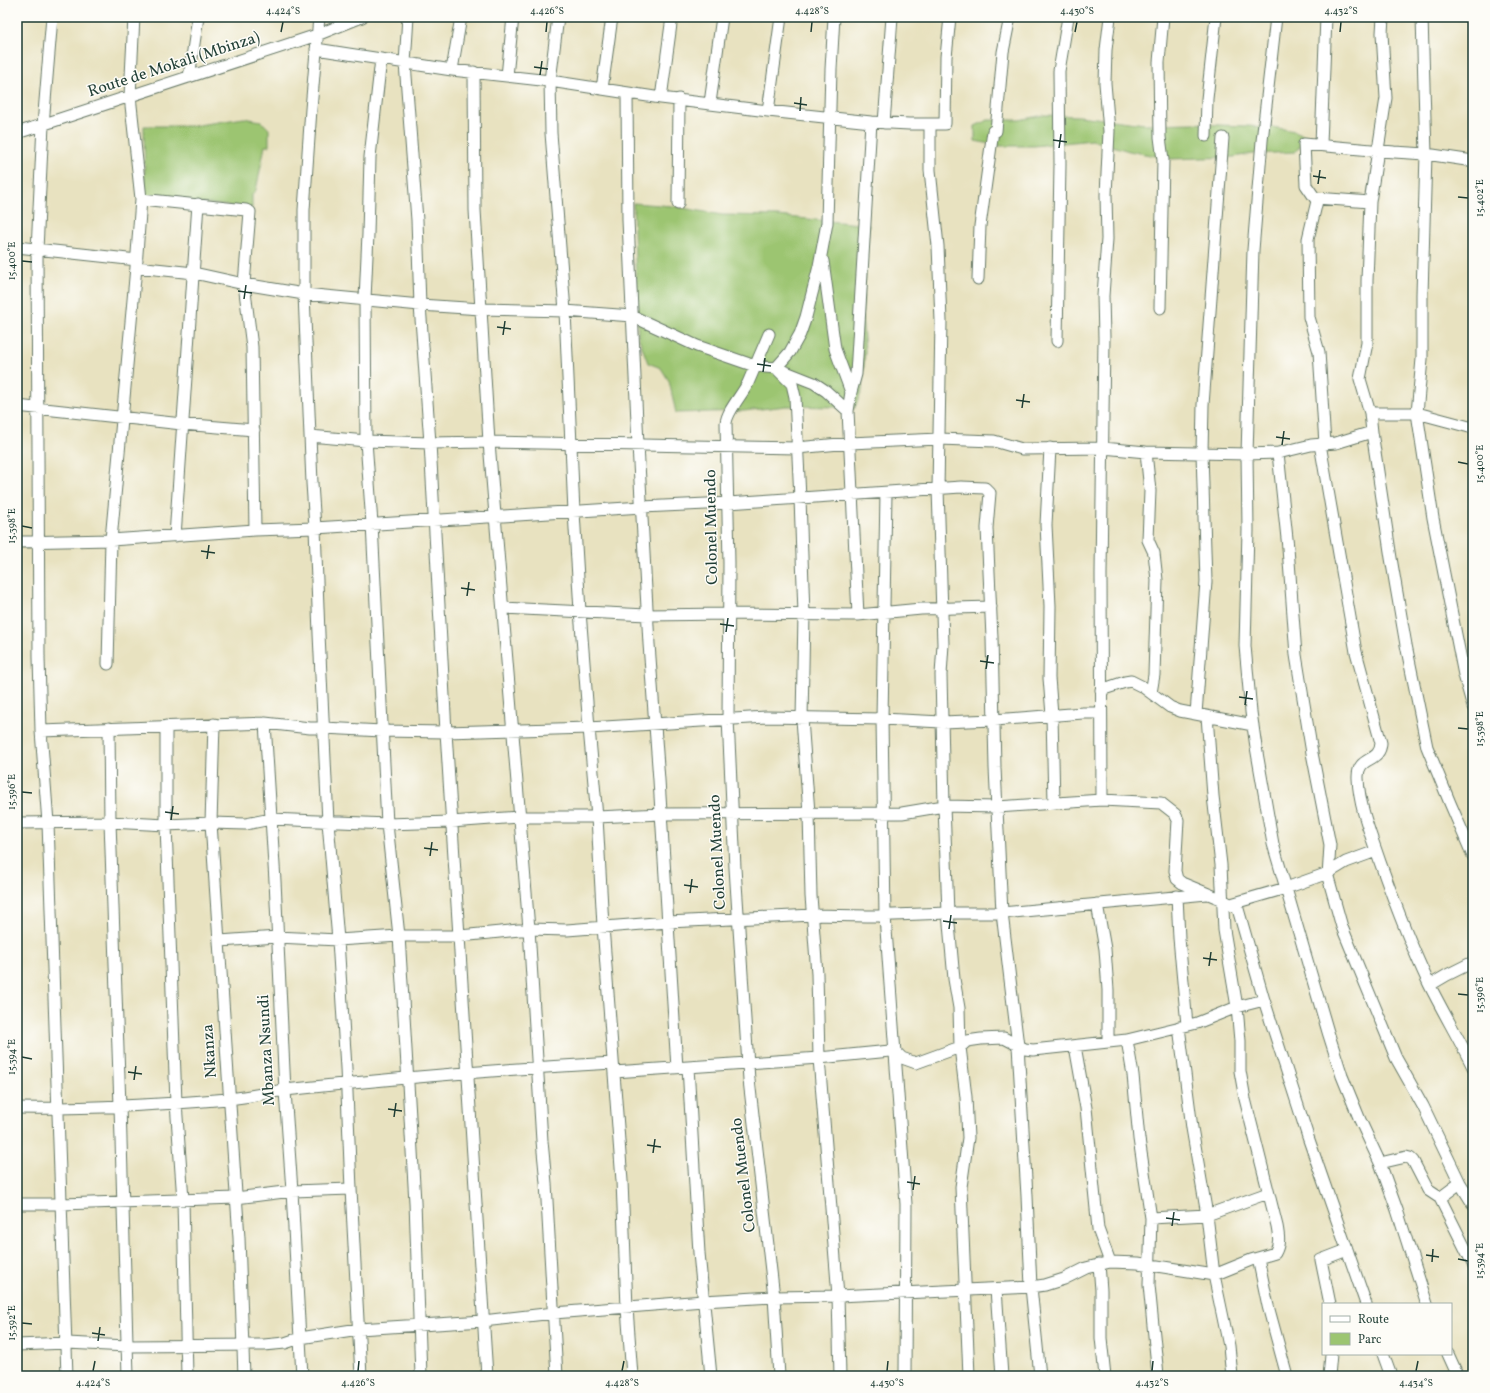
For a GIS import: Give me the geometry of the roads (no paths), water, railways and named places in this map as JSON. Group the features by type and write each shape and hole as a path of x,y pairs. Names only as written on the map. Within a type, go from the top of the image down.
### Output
{"street":[{"path":"52,17 43,125 37,250 37,408 40,542 39,657 41,731 48,823 57,1109 68,1376"},
{"path":"108,664 111,540 137,263 141,199 130,96 134,17"},
{"path":"189,77 198,17"},
{"path":"319,17 304,210 304,294 315,528 318,634 328,822 338,940 361,1376"},
{"name":"Route de Mokali (Mbinza)","path":"17,133 318,35 361,17"},
{"path":"408,17 405,63 417,220 420,305 430,443 446,732 487,1376"},
{"path":"452,70 461,17"},
{"path":"507,76 513,17"},
{"path":"558,17 550,81 551,133 565,311 580,611 597,818 603,926 622,1181 627,1308 632,1376"},
{"path":"602,89 612,17"},
{"path":"661,98 672,17"},
{"path":"710,103 722,17"},
{"path":"768,111 781,17"},
{"path":"776,368 790,352 800,334 810,304 822,250 827,215 829,118 834,17"},
{"path":"884,123 892,17"},
{"path":"316,49 452,70 550,81 661,98 768,111 884,123 945,124 946,57 950,17"},
{"path":"978,279 980,226 994,131 1003,52 1010,17"},
{"path":"1057,341 1060,164 1059,71 1068,17"},
{"path":"1102,800 1101,690 1104,338 1103,296 1107,239 1106,200 1109,131 1105,82 1106,50 1110,17"},
{"path":"1160,308 1163,160 1160,137 1159,62 1163,17"},
{"path":"1206,136 1207,99 1216,17"},
{"path":"1276,17 1262,141 1253,250 1247,454 1248,530 1245,646 1253,725 1274,844 1342,1076 1380,1163 1397,1210 1427,1303"},
{"path":"1321,144 1326,17"},
{"path":"1383,17 1382,33 1386,94 1370,202 1367,281 1367,343 1360,379 1370,413 1404,638 1427,747 1473,856"},
{"path":"1422,17 1426,154 1422,281 1423,351 1417,413 1433,518 1464,674 1473,707"},
{"path":"381,59 370,156 369,226 365,299 366,441 372,524 386,824 399,936 415,1202 418,1325 421,1376"},
{"path":"474,72 474,210 489,442 529,929 557,1376"},
{"path":"627,93 628,220 632,316 654,724 668,922 711,1376"},
{"path":"678,204 679,99"},
{"path":"858,615 848,411 856,374 871,122"},
{"path":"930,124 930,170 938,246 941,321 938,489 943,644 942,722 948,913 954,979 959,1008 960,1047 966,1097 968,1138 961,1187 968,1376"},
{"path":"17,1345 67,1343 127,1346 264,1345 285,1343 300,1338 359,1329 483,1321 554,1313 703,1301 1031,1287 1045,1285 1064,1279 1086,1268 1105,1263 1124,1262 1214,1275 1275,1253 1278,1248 1279,1241 1277,1226 1245,1099 1240,1071 1240,1041 1237,1007 1224,930 1227,902 1202,715 1206,582 1202,453 1222,138"},
{"path":"1473,161 1426,154 1378,151 1321,144 1304,144 1306,185 1317,201 1308,239 1309,317 1319,352 1323,444 1356,652 1380,744 1380,750 1376,756 1362,762 1358,767 1358,778 1368,827 1412,947 1473,1067"},
{"path":"1316,198 1370,202"},
{"path":"141,199 198,204 246,210 250,212 244,284 252,347 255,530"},
{"path":"175,536 198,204"},
{"path":"17,247 137,263 304,294 420,305 481,309 565,311 632,316 697,346 755,366 776,368 814,383 826,391 848,411"},
{"path":"822,250 835,349 851,392"},
{"name":"Colonel Muendo","path":"769,334 755,366 736,403 727,416 726,447 729,614 728,719 738,919 748,1063 774,1297 779,1376"},
{"path":"776,368 792,384 794,390 804,614 802,719 809,813 820,1058 838,1296 840,1376"},
{"path":"17,406 182,424 254,430"},
{"path":"1370,413 1417,413 1473,428"},
{"path":"310,436 366,441 430,443 489,442 797,448 850,443 938,439 994,441 1022,449 1102,448 1146,452 1247,454 1278,453 1304,446 1345,442 1372,432"},
{"path":"1050,448 1046,525 1050,606 1049,678 1052,715 1054,803"},
{"path":"1146,452 1150,491 1148,540 1154,553 1157,580 1154,675 1151,693"},
{"path":"1278,453 1288,548 1296,655 1312,753 1330,845 1328,873 1342,927 1396,1058 1422,1106 1460,1183 1473,1204"},
{"path":"17,542 111,540 255,530 315,528 642,507 728,503 961,487 985,488 990,493 987,528 1002,913 1018,1046 1028,1196 1031,1287 1040,1376"},
{"path":"886,493 882,719 886,916 906,1204 905,1376"},
{"path":"503,608 647,615 858,615 942,608 991,608"},
{"path":"1101,690 1125,682 1131,682 1143,687 1170,707 1180,711 1253,725"},
{"path":"41,731 264,723 310,728 382,732 446,732 589,728 728,719 882,719 942,722 1101,713"},
{"name":"Mbanza Nsundi","path":"264,723 271,819 302,1376"},
{"name":"Nkanza","path":"214,724 211,823 239,1238 244,1376"},
{"path":"166,726 166,825 176,1103 183,1200 187,1376"},
{"path":"109,728 110,822 128,1376"},
{"path":"17,823 110,822 166,825 211,823 246,824 271,819 386,824 452,822 519,817 597,818 661,814 884,813 920,811 944,806 997,807 1102,800 1162,803 1176,814 1178,820 1175,871 1177,878 1182,883 1227,902 1238,909 1264,1000 1308,1137 1366,1303"},
{"path":"1227,902 1286,888 1328,873 1346,862 1376,851"},
{"path":"220,941 277,936 338,940 399,936 460,936 529,929 567,930 668,922 813,915 886,916 948,913 1002,913 1208,894"},
{"path":"1178,896 1183,1026 1195,1148 1207,1215 1214,1275 1229,1346 1232,1376"},
{"path":"1097,904 1105,949 1108,990 1108,1042"},
{"path":"1430,985 1473,962"},
{"path":"895,1051 902,1058 916,1063 960,1047 967,1041 1000,1037 1025,1049 1033,1050 1127,1040 1183,1026 1237,1007 1264,1000"},
{"path":"1127,1040 1133,1075 1139,1139 1151,1218 1150,1308 1158,1376"},
{"path":"1075,1046 1086,1108 1098,1229 1105,1263 1101,1290 1101,1338 1105,1376"},
{"path":"17,1108 57,1109 176,1103 230,1098 285,1090 468,1072 538,1067 682,1067 820,1058 895,1051"},
{"path":"1380,1163 1406,1157 1410,1158 1428,1190 1440,1198 1473,1264"},
{"path":"1440,1198 1460,1183"},
{"path":"17,1204 62,1204 236,1198 292,1190 351,1189"},
{"path":"1151,1218 1207,1215 1268,1193"},
{"path":"1330,1303 1321,1260 1347,1250"},
{"path":"1258,1258 1268,1306 1287,1376"},
{"path":"996,1289 1002,1376"},
{"path":"1329,1376 1331,1355"},
{"path":"1383,1355 1391,1376"},
{"path":"1448,1355 1458,1376"}]}
